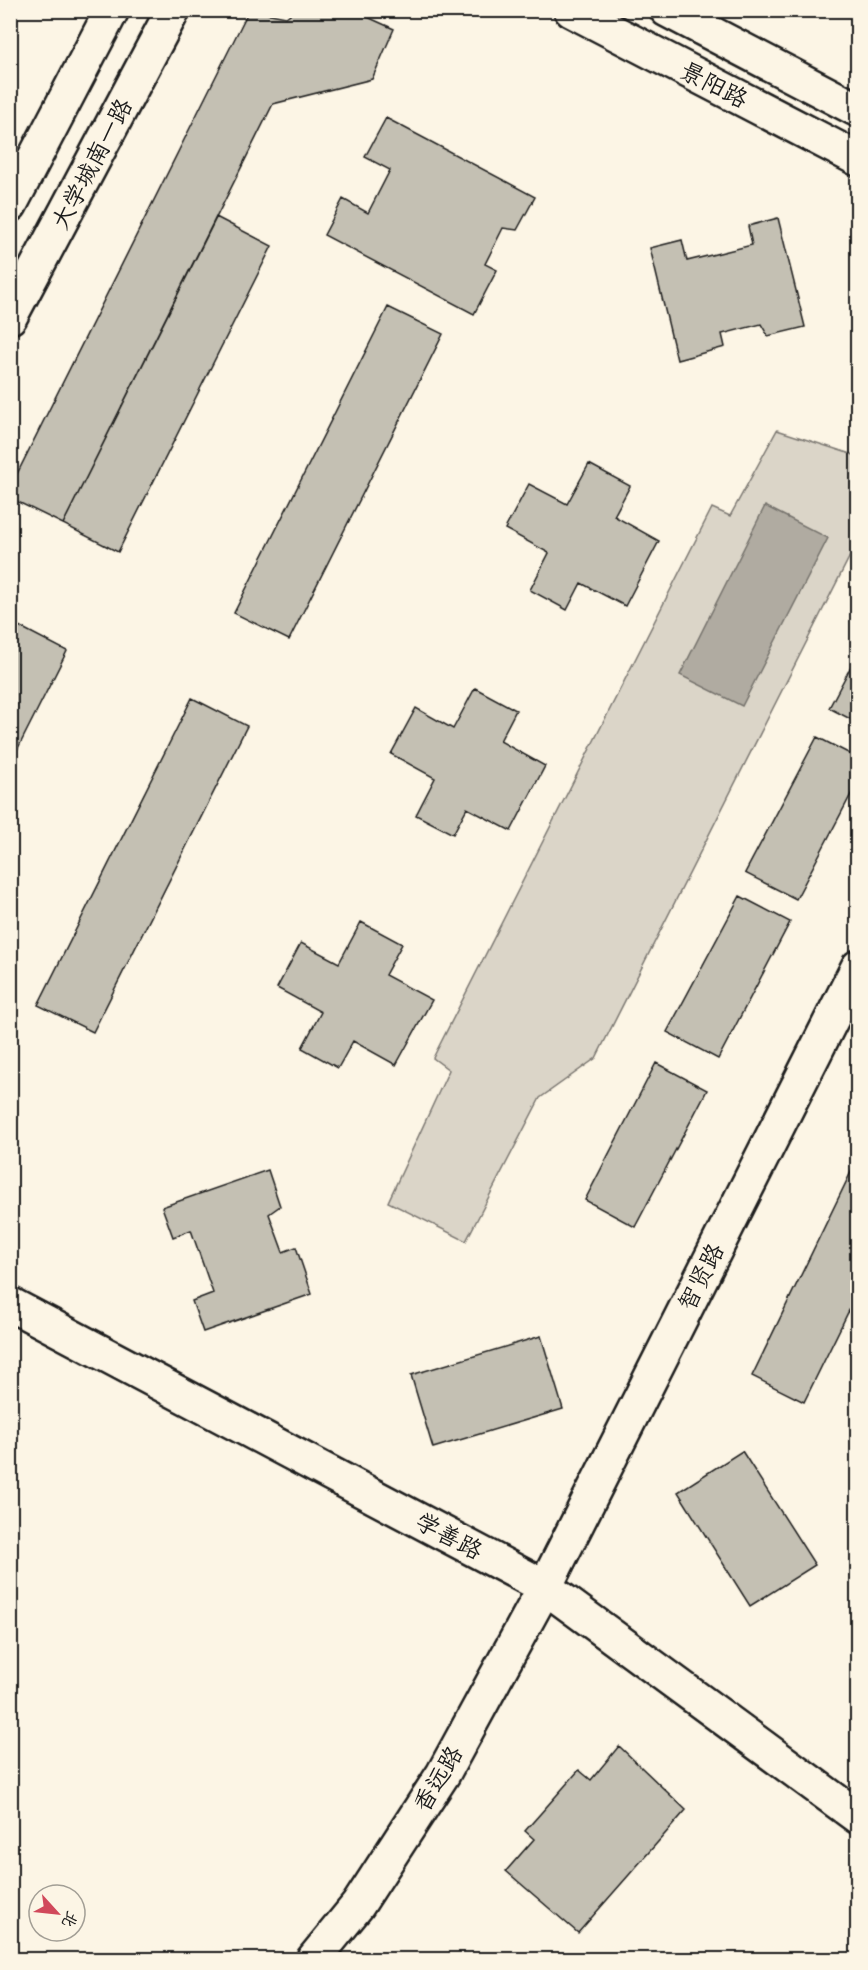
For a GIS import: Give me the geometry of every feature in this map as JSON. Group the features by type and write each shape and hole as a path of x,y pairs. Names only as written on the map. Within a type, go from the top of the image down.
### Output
{"street":[{"path":"10,205 112,10"},
{"name":"大学城南一路","path":"10,317 173,10"},
{"name":"景阳路","path":"571,10 858,159"},
{"name":"景阳路","path":"667,10 858,110"},
{"name":"智贤路","path":"545,1587 858,967"},
{"name":"学善路","path":"10,1304 545,1587 858,1817"},
{"name":"香远路","path":"313,1959 358,1905 443,1774 545,1587"}],"shaded area":[{"path":"777,430 857,456 857,542 596,1058 540,1098 466,1241 388,1202 449,1070 433,1058 712,508 730,516"},
{"path":"765,506 828,538 742,706 680,675"}],"building":[{"path":"249,10 286,17 296,10 352,10 394,29 372,79 273,104 63,524 10,498 10,488"},
{"path":"386,118 535,197 517,230 503,228 485,264 497,270 474,314 324,235 343,199 368,213 390,170 365,157"},
{"path":"216,217 272,246 118,552 63,524"},
{"path":"778,218 805,327 768,336 761,324 722,334 725,347 677,360 650,248 682,240 687,261 752,245 748,226"},
{"path":"388,307 443,334 289,640 234,613"},
{"path":"589,464 630,486 614,516 659,541 625,606 581,583 567,610 530,590 549,553 505,529 529,484 567,504"},
{"path":"13,623 67,651 10,764 10,627"},
{"path":"858,653 858,723 829,708"},
{"path":"475,688 516,710 500,741 545,766 511,831 467,808 453,834 416,815 435,778 391,754 416,708 453,729"},
{"path":"192,698 247,726 93,1032 38,1005"},
{"path":"817,737 858,758 858,781 796,899 745,873"},
{"path":"740,896 790,922 718,1059 667,1032"},
{"path":"361,922 402,944 385,975 432,1000 396,1065 353,1041 338,1068 302,1048 321,1012 277,988 301,943 339,963"},
{"path":"656,1063 707,1090 635,1227 585,1200"},
{"path":"268,1170 280,1206 269,1214 283,1252 296,1247 312,1294 203,1332 192,1301 213,1293 191,1230 173,1237 162,1207"},
{"path":"852,1170 858,1173 858,1292 804,1402 752,1376"},
{"path":"541,1336 563,1409 433,1448 411,1375"},
{"path":"742,1451 815,1565 750,1606 678,1492"},
{"path":"619,1746 686,1810 578,1933 506,1871 534,1839 525,1831 579,1770 591,1780"}]}
